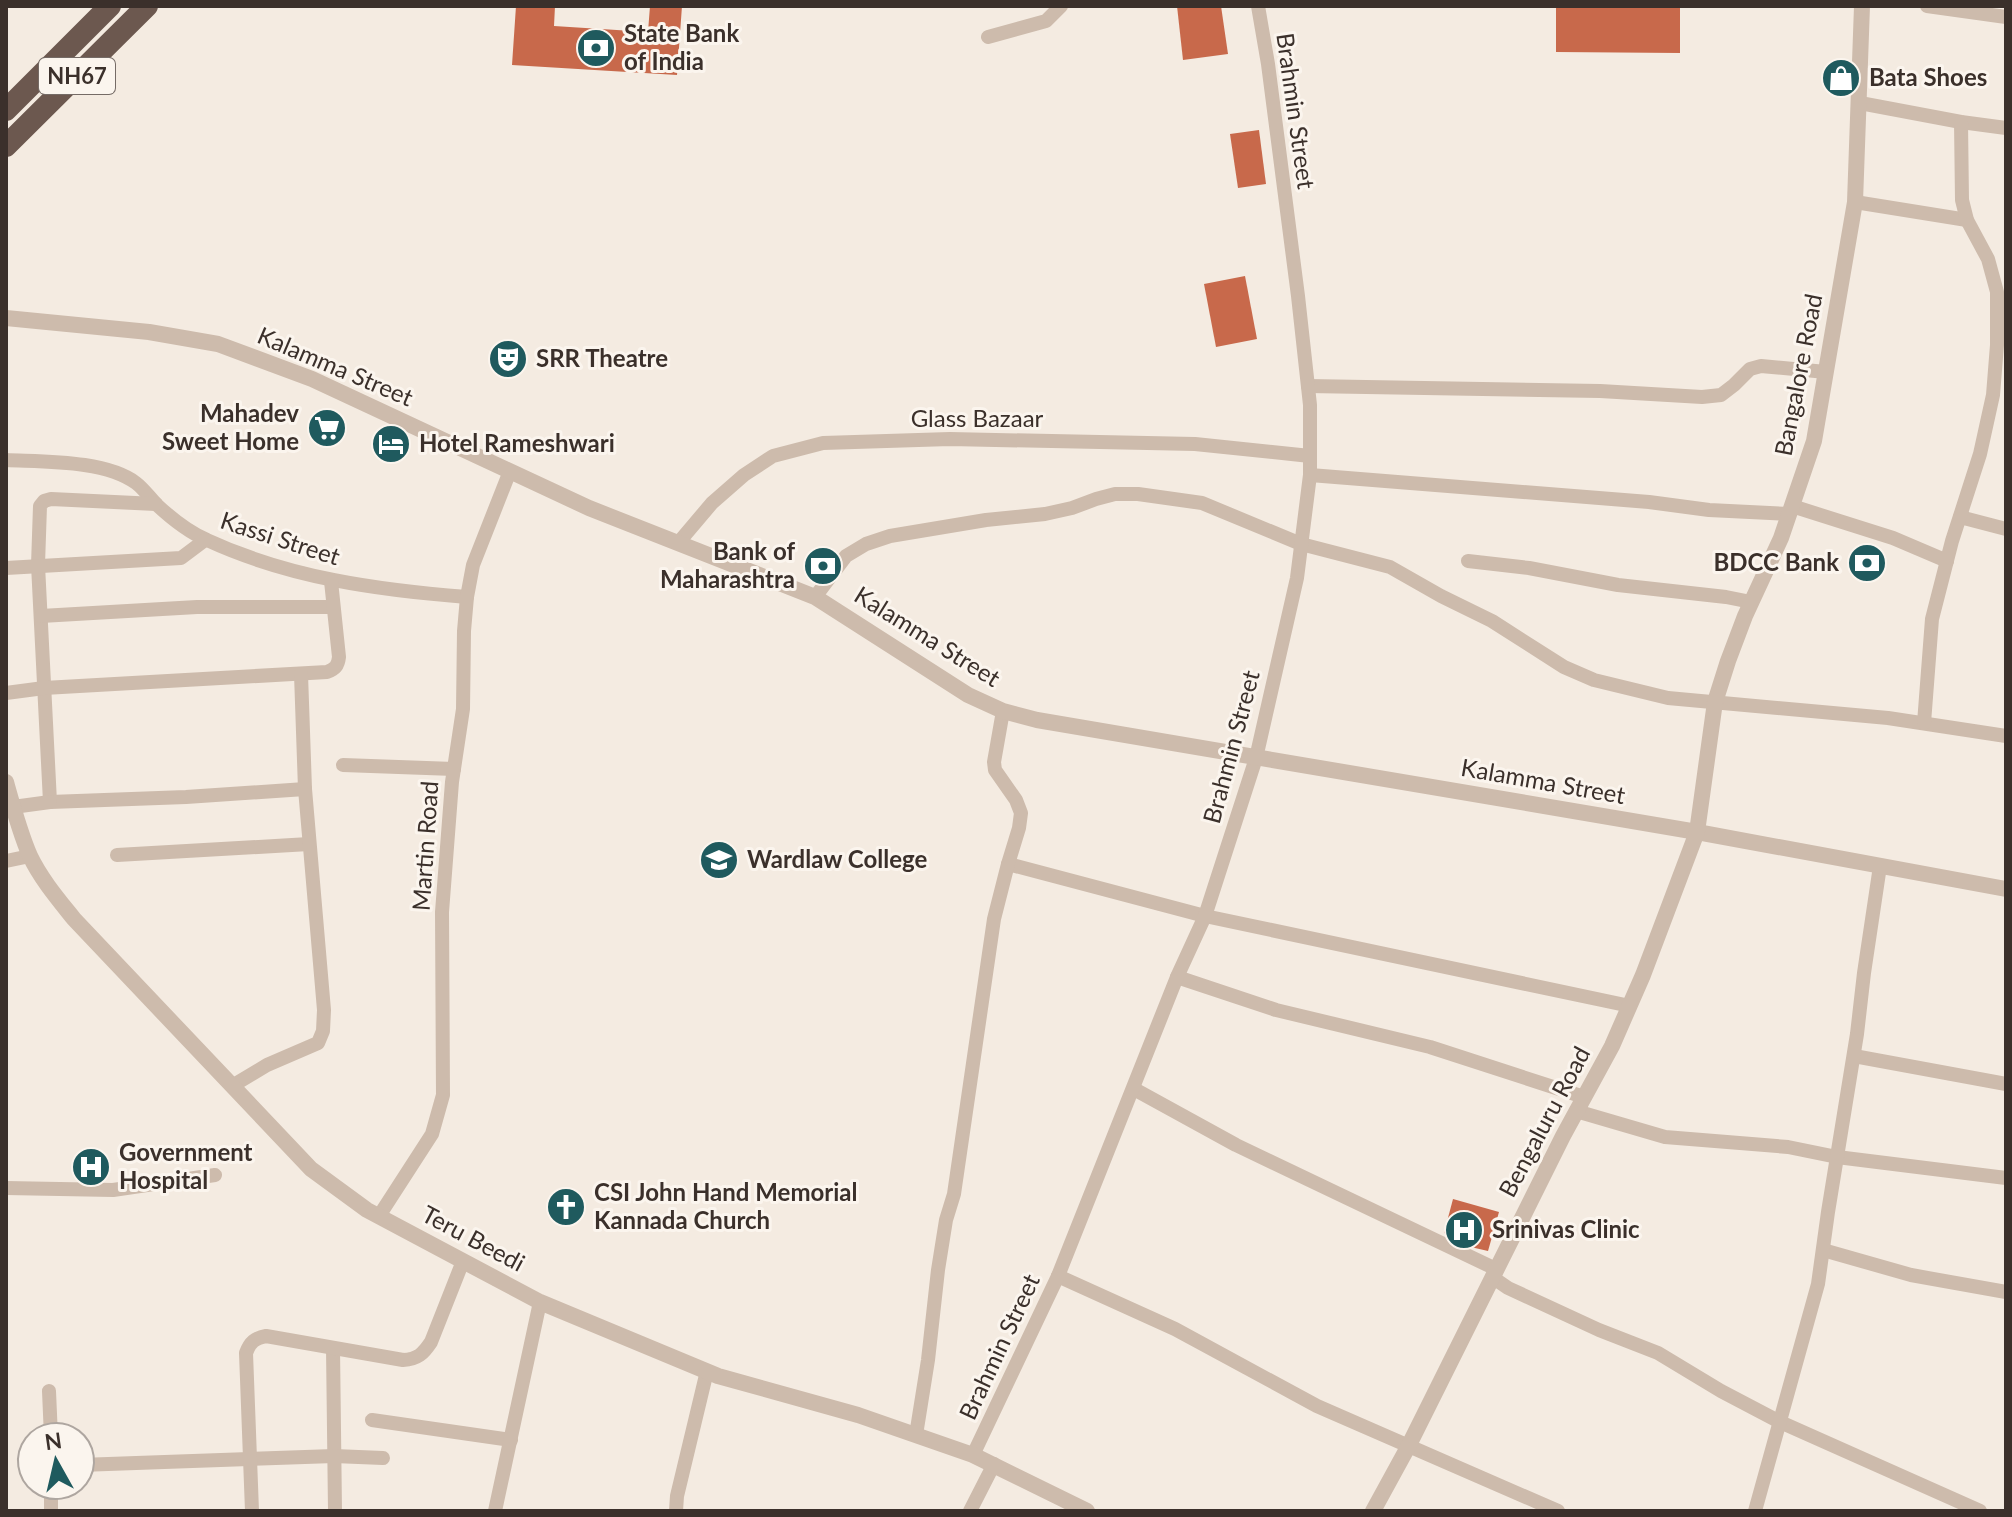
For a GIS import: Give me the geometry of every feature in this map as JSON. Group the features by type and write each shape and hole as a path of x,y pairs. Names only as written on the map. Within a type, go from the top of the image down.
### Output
{"highway":[{"name":"NH67","path":"6,110 110,6"},
{"name":"NH67","path":"6,146 147,6"}],"street":[{"path":"988,37 1046,21 1061,6"},
{"name":"Brahmin Street","path":"973,1455 1058,1276 1177,977 1205,916 1256,758 1291,605 1310,475 1308,386 1258,6"},
{"name":"Bangalore Road","path":"1697,832 1715,702 1751,602 1781,538 1814,441 1855,202 1862,6"},
{"path":"1927,6 2006,17"},
{"path":"1860,103 2006,128"},
{"path":"1924,723 1932,619 1980,454 1993,395 1997,345 1997,292 1988,259 1967,220 1962,200 1961,122"},
{"path":"1855,202 1967,220"},
{"name":"Kalamma Street","path":"6,318 149,332 218,344 312,379 589,508 815,597 968,695 1003,711 1037,720 1697,832 2006,889"},
{"path":"1308,386 1600,391 1702,397 1721,395 1750,369 1761,366 1826,372"},
{"name":"Glass Bazaar","path":"679,542 712,503 744,475 773,456 823,443 950,439 1195,444 1310,456"},
{"name":"Kassi Street","path":"6,460 79,465 122,474 138,484 182,526 205,540 245,556 331,581 467,597"},
{"name":"Martin Road","path":"379,1216 432,1134 443,1095 442,912 454,769 463,709 467,597 473,565 510,471"},
{"path":"1310,475 1709,510 1791,510 1893,538 1947,561"},
{"path":"815,597 846,556 866,544 890,536 1045,514 1115,494 1138,494 1202,503 1301,544 1390,567 1492,621 1564,667 1594,680 1668,698 1888,718 2006,736"},
{"path":"50,802 38,565 40,506 51,499 156,504"},
{"path":"1960,517 2006,529"},
{"path":"6,568 181,558 205,540"},
{"path":"1468,561 1751,602"},
{"path":"6,693 44,688 327,672 338,664 331,581"},
{"path":"41,616 197,607 333,607"},
{"path":"232,1086 267,1065 318,1043 323,1031 324,1010 305,789 301,674"},
{"path":"916,1435 928,1360 934,1294 954,1194 994,919 1021,813 1016,800 995,770 1003,711"},
{"path":"343,765 454,769"},
{"name":"Teru Beedi","path":"6,782 30,856 50,890 74,919 311,1169 367,1210 540,1302 718,1376 858,1415 973,1455 1087,1511"},
{"path":"13,807 50,802 305,789"},
{"name":"Bengaluru Road","path":"1373,1511 1612,1046 1643,975 1697,832"},
{"path":"117,855 309,844"},
{"path":"6,861 30,856"},
{"path":"1008,864 1205,916 1630,1006"},
{"path":"1755,1511 1818,1284 1880,866"},
{"path":"1177,977 1276,1010 1430,1047 1665,1137 1788,1147 1837,1157 2006,1178"},
{"path":"1854,1056 2006,1084"},
{"path":"1134,1089 1236,1145 1494,1273 1508,1288 1658,1353 1780,1422 1980,1511"},
{"path":"6,1188 113,1190 215,1175"},
{"path":"1823,1250 1911,1275 2006,1292"},
{"path":"252,1511 246,1353 249,1345 256,1338 266,1336 403,1360 413,1359 423,1354 431,1342 463,1261"},
{"path":"1058,1276 1175,1329 1317,1406 1558,1511"},
{"path":"495,1511 540,1302"},
{"path":"333,1348 335,1511"},
{"path":"676,1511 707,1371"},
{"path":"49,1391 50,1421"},
{"path":"372,1420 511,1440"},
{"path":"96,1464 334,1456 383,1458"},
{"path":"970,1511 994,1464"}],"building":[{"name":"State Bank of India","path":"516,6 555,6 554,26 648,32 650,6 682,6 677,75 512,65"},
{"path":"1177,6 1221,6 1228,54 1183,60"},
{"path":"1556,6 1680,6 1680,53 1556,52"},
{"path":"1259,130 1266,184 1238,188 1230,134"},
{"path":"1245,276 1257,339 1216,347 1204,284"},
{"path":"97,1151 101,1179 83,1179 79,1153"},
{"path":"1453,1199 1499,1212 1488,1251 1444,1233"}],"place":[{"name":"State Bank of India","path":"596,48"},
{"name":"Bata Shoes","path":"1841,78"},
{"name":"SRR Theatre","path":"508,359"},
{"name":"Mahadev Sweet Home","path":"327,428"},
{"name":"Hotel Rameshwari","path":"391,444"},
{"name":"BDCC Bank","path":"1867,563"},
{"name":"Bank of Maharashtra","path":"823,566"},
{"name":"Wardlaw College","path":"719,860"},
{"name":"Government Hospital","path":"91,1167"},
{"name":"CSI John Hand Memorial Kannada Church","path":"566,1207"},
{"name":"Srinivas Clinic","path":"1464,1230"}]}
